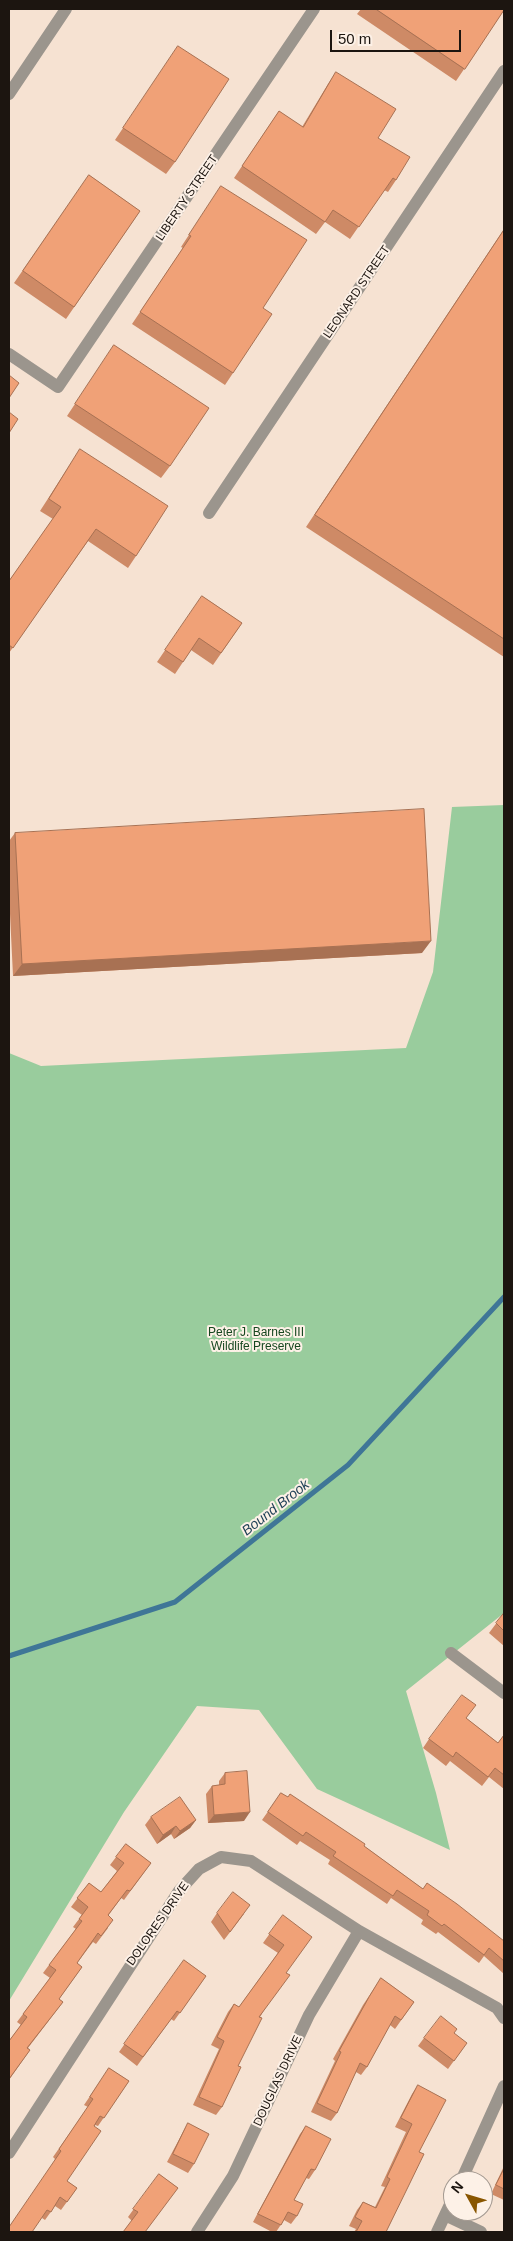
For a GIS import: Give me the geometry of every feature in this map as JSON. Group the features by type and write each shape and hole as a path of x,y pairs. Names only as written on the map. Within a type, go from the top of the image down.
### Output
{"street":[{"path":"9,94 66,9"},
{"name":"LIBERTY STREET","path":"9,354 58,387 314,9"},
{"name":"LEONARD STREET","path":"209,513 504,71"},
{"path":"451,1653 504,1693"},
{"name":"DOLORES DRIVE","path":"9,2153 179,1891 200,1868 221,1857 251,1861 359,1931 496,2008 504,2018"},
{"name":"DOUGLAS DRIVE","path":"197,2232 233,2176 309,2015 359,1931"},
{"path":"466,2171 504,2086"},
{"path":"437,2232 443,2219"},
{"path":"458,2221 481,2232"}],"green space":[{"name":"Peter J. Barnes III Wildlife Preserve","path":"504,805 504,1613 406,1691 436,1793 450,1850 317,1789 259,1710 197,1706 124,1812 9,2001 9,1053 41,1066 406,1048 433,972 452,807"}],"building":[{"path":"376,9 504,9 504,10 465,69"},
{"path":"178,46 229,79 175,162 123,128"},
{"path":"336,72 396,109 378,138 410,157 396,180 393,178 359,227 333,210 325,222 242,166 279,111 303,127"},
{"path":"89,175 140,211 74,307 23,271"},
{"path":"221,186 307,240 263,308 272,314 233,373 140,312 191,236 189,235"},
{"path":"504,230 504,639 315,515"},
{"path":"114,345 209,408 170,466 75,404"},
{"path":"9,375 19,383 9,398"},
{"path":"9,412 18,419 9,433"},
{"path":"80,449 168,506 136,556 96,529 13,648 9,645 9,581 61,507 49,499"},
{"path":"202,596 242,623 221,653 199,638 183,662 165,650"},
{"path":"424,809 431,941 22,964 15,833"},
{"path":"504,1613 504,1631 496,1623"},
{"path":"462,1695 476,1705 466,1718 498,1743 504,1735 504,1775 495,1768 488,1777 456,1752 453,1757 429,1739"},
{"path":"247,1771 250,1812 214,1815 212,1786 225,1784 225,1773"},
{"path":"281,1793 288,1797 290,1794 365,1844 364,1846 423,1889 427,1883 457,1904 504,1941 504,1961 489,1948 484,1955 444,1924 442,1926 427,1915 429,1911 397,1890 393,1896 333,1856 336,1852 306,1832 303,1836 268,1812"},
{"path":"180,1797 196,1820 180,1831 176,1826 163,1835 151,1817"},
{"path":"126,1844 151,1863 130,1891 127,1890 108,1915 113,1920 101,1936 98,1933 77,1963 82,1967 59,1999 63,2002 27,2048 30,2050 9,2079 9,2041 27,2017 23,2014 56,1970 49,1965 82,1921 79,1919 88,1907 77,1898 89,1883 101,1892 124,1863 116,1857"},
{"path":"233,1892 250,1905 230,1932 217,1913"},
{"path":"283,1915 312,1937 286,1973 290,1975 259,2017 262,2018 238,2066 241,2067 222,2107 199,2097 224,2041 217,2037 234,2004 239,2007 284,1945 269,1934"},
{"path":"184,1960 206,1976 180,2013 177,2011 143,2057 124,2044"},
{"path":"381,1978 414,2002 401,2020 395,2016 367,2067 360,2063 337,2113 317,2103 341,2052 339,2051"},
{"path":"441,2016 457,2029 454,2033 467,2043 454,2061 424,2038"},
{"path":"109,2068 129,2081 104,2118 100,2116 94,2126 101,2131 67,2181 77,2188 67,2202 60,2197 51,2212 47,2210 32,2232 9,2232 9,2227 61,2151 59,2149 93,2099 90,2097"},
{"path":"418,2085 446,2100 419,2152 424,2154 386,2232 356,2232 362,2221 355,2217 363,2202 376,2208 390,2179 387,2177 412,2124 401,2118"},
{"path":"188,2123 209,2134 194,2164 173,2154"},
{"path":"306,2126 331,2139 315,2170 311,2169 294,2200 303,2204 297,2216 288,2212 281,2225 258,2214"},
{"path":"504,2169 504,2189 496,2185"},
{"path":"159,2174 178,2188 145,2232 123,2232 138,2212 133,2209"}],"waterway":[{"name":"Bound Brook","path":"9,1656 175,1602 348,1465 504,1297"}]}
